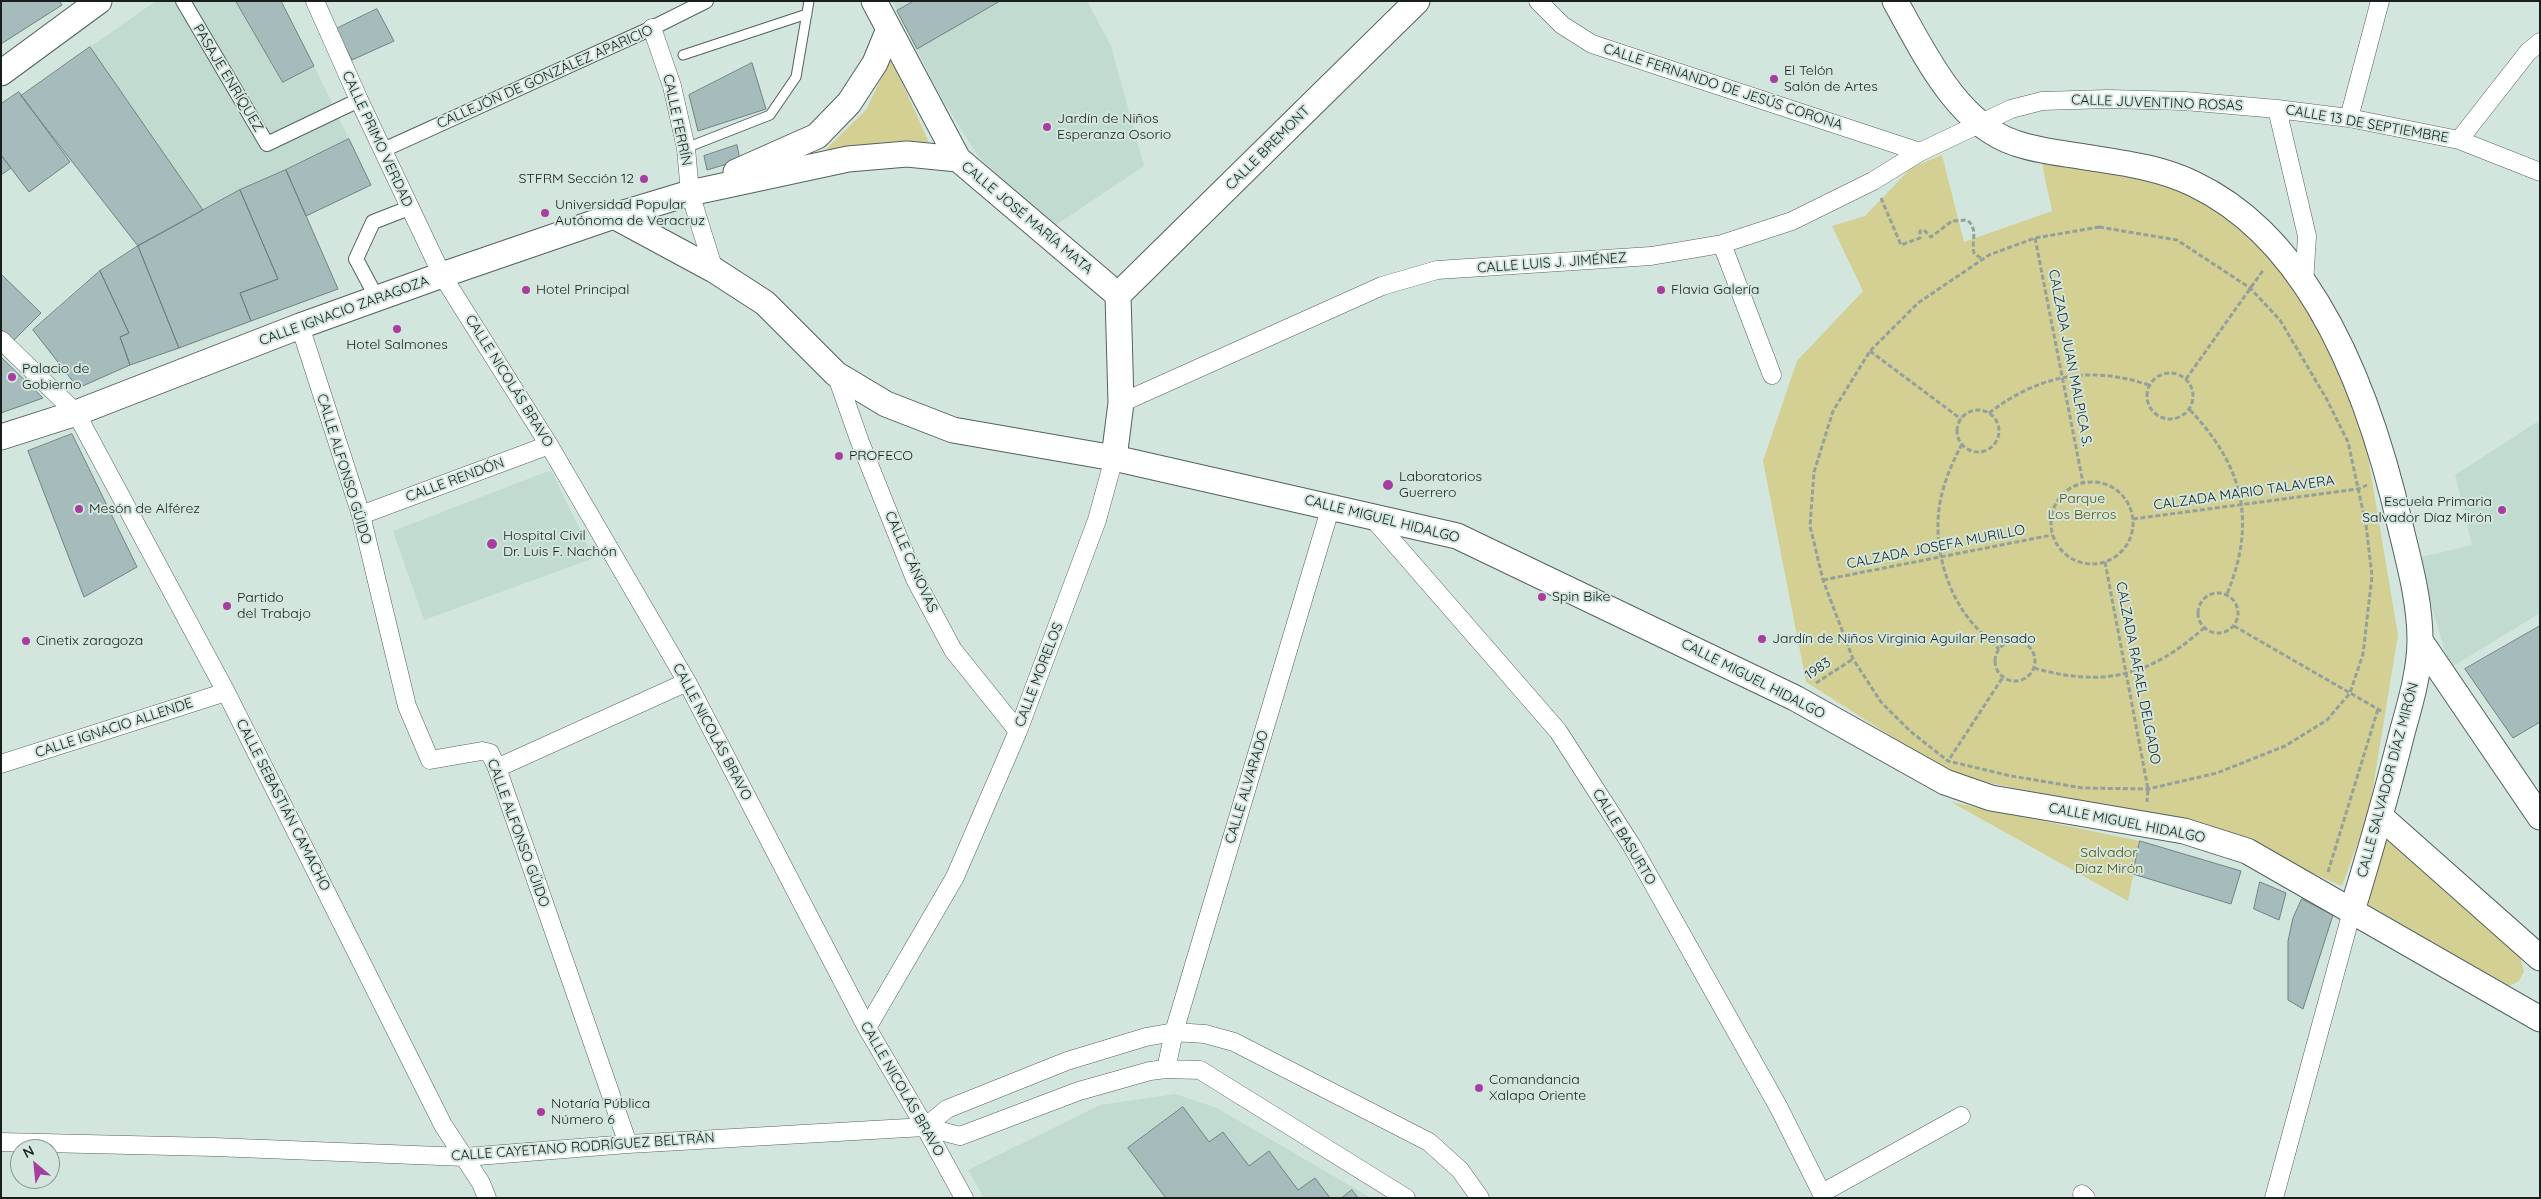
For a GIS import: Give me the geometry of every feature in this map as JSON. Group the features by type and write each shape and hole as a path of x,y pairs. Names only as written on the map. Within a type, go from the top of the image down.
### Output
{"main road":[{"path":"1,73 99,1"},
{"name":"CALLE JOSÉ MARÍA MATA","path":"874,1 958,159 1118,295"},
{"name":"CALLE BREMONT","path":"1118,295 1417,1"},
{"name":"CALLE SALVADOR DÍAZ MIRÓN","path":"1894,1 1936,74 1960,104 1981,124 2012,143 2048,151 2155,168 2195,184 2231,206 2277,250 2304,284 2336,334 2362,396 2389,476 2417,596 2421,642 2413,692 2381,817 2352,911"},
{"name":"CALLE IGNACIO ZARAGOZA","path":"690,193 817,136 849,103 875,62 890,29"},
{"name":"CALLE IGNACIO ZARAGOZA","path":"1,438 76,413 300,326 378,300 442,275 614,216 690,193 848,159 907,154 958,159"},
{"name":"CALLE MIGUEL HIDALGO","path":"614,216 714,270 765,302 836,374 886,404 953,430 1114,458 1457,536 1795,698 1945,782 1991,798 2184,831 2247,851 2539,1018"},
{"name":"CALLE MORELOS","path":"1114,458 1121,403 1118,295"},
{"path":"2421,642 2540,817"},
{"path":"2381,817 2540,958"}],"street":[{"name":"PASAJE ENRÍQUEZ","path":"183,1 267,144 359,100"},
{"name":"CALLE PRIMO VERDAD","path":"315,1 409,208 442,275"},
{"name":"CALLEJÓN DE GONZÁLEZ APARICIO","path":"383,150 652,28 706,1"},
{"name":"CALLE FERNANDO DE JESÚS CORONA","path":"1538,1 1562,25 1592,44 1920,152"},
{"path":"2349,118 2380,1"},
{"name":"CALLE FERRÍN","path":"652,28 672,86 686,148 690,193 714,270"},
{"path":"2459,140 2528,52 2540,42"},
{"name":"CALLE JUVENTINO ROSAS","path":"1981,124 2012,109 2042,101 2108,99 2185,101 2277,109"},
{"path":"2277,109 2307,236 2304,284"},
{"name":"CALLE 13 DE SEPTIEMBRE","path":"2277,109 2349,118 2459,140 2540,172"},
{"name":"CALLE LUIS J. JIMÉNEZ","path":"1121,403 1382,286 1437,270 1651,256 1722,244 1792,221 1873,181 1920,152 1981,124"},
{"path":"378,300 356,259 373,222 409,208"},
{"path":"1722,244 1772,375"},
{"name":"CALLE NICOLÁS BRAVO","path":"442,275 549,445 687,682 867,1028 926,1127 964,1198"},
{"name":"CALLE ALFONSO GÜIDO","path":"300,326 361,515 407,706 430,760 482,751 490,753 497,768 628,1144"},
{"name":"CALLE SEBASTIÁN CAMACHO","path":"1,340 76,413 226,692 443,1125 481,1183 486,1198"},
{"name":"CALLE CÁNOVAS","path":"836,374 860,442 915,579 953,650 1018,731"},
{"name":"CALLE RENDÓN","path":"361,515 549,445"},
{"name":"CALLE MORELOS","path":"867,1028 955,877 1018,731 1097,520 1114,458"},
{"name":"CALLE ALVARADO","path":"1166,1069 1174,1032 1331,506"},
{"name":"CALLE BASURTO","path":"1370,515 1558,731 1632,846 1779,1108 1823,1195"},
{"path":"497,768 687,682"},
{"name":"CALLE IGNACIO ALLENDE","path":"1,764 226,692"},
{"name":"CALLE SALVADOR DÍAZ MIRÓN","path":"2274,1198 2352,911"},
{"path":"926,1127 947,1109 1067,1060 1146,1037 1174,1032 1205,1034 1234,1042 1429,1142 1460,1170 1480,1198"},
{"name":"CALLE CAYETANO RODRÍGUEZ BELTRÁN","path":"1,1142 214,1147 465,1157 628,1144 926,1127 960,1136 1079,1091 1166,1069 1200,1070 1406,1198"},
{"path":"1823,1195 1961,1116"}],"lane":[{"path":"686,148 770,115 796,77 809,1"},
{"path":"683,55 807,14"}],"path":[{"path":"1873,181 1901,245 1920,238 1920,231 1924,230 1931,237 1939,227 1952,221 1967,220 1971,223 1974,233 1974,253 1982,260"},
{"path":"2099,227 2177,240 2250,288 2280,320 2326,398 2348,442 2358,489 2372,576 2363,654 2350,693 2327,720 2285,746 2217,773 2148,789 2083,788 2012,776 1948,761 1910,731 1881,702 1853,659 1823,580 1810,526 1814,472 1834,412 1870,351 1918,303 1989,254 2035,238 2099,227"},
{"name":"CALZADA JUAN MALPICA S.","path":"2035,238 2083,483"},
{"path":"2186,379 2277,250"},
{"path":"1870,351 1961,419"},
{"path":"2166,373 2180,375 2190,384 2194,397 2190,410 2177,419 2161,418 2150,408 2147,400 2149,385 2166,373"},
{"path":"1989,413 2008,398 2034,385 2062,377 2097,374 2130,379 2149,385"},
{"path":"2190,410 2210,431 2226,456 2236,480 2242,504 2243,532 2235,574 2227,594"},
{"path":"1970,411 1989,413 1994,418 1999,431 1994,444 1988,449 1974,451 1962,444 1957,429 1961,419 1970,411"},
{"path":"1962,444 1948,471 1938,510 1940,557 1954,595 1973,624 1999,649"},
{"path":"2097,482 2110,486 2121,494 2130,506 2133,519 2132,533 2126,546 2117,555 2105,562 2085,563 2067,556 2058,547 2052,535 2050,522 2053,509 2059,497 2070,488 2083,483 2097,482"},
{"name":"CALZADA MARIO TALAVERA","path":"2133,519 2358,489"},
{"name":"CALZADA JOSEFA MURILLO","path":"1823,580 2052,535"},
{"name":"CALZADA RAFAEL DELGADO","path":"2105,562 2148,789"},
{"path":"2210,594 2227,594 2239,608 2234,626 2229,631 2216,634 2204,628 2198,612 2201,601 2210,594"},
{"path":"2234,626 2404,725"},
{"path":"2034,668 2061,676 2093,678 2126,673 2157,663 2179,650 2204,628"},
{"path":"2009,642 2022,642 2027,645 2034,656 2034,668 2026,677 2020,680 2003,677 1996,667 1995,660 1999,649 2009,642"},
{"name":"1983","path":"1795,698 1853,659"},
{"path":"1948,761 2003,677"},
{"path":"2322,894 2378,709"}],"shaded area":[{"path":"156,1 236,1 283,82 314,66 349,139 203,210 90,47"},
{"name":"Jardín de Niños Esperanza Osorio","path":"892,1 1087,1 1111,46 1144,166 1050,229 978,156 942,99"},
{"name":"Escuela Primaria Salvador Díaz Mirón","path":"2540,420 2540,613 2450,668 2417,558 2472,545 2455,475"},
{"name":"Hospital Civil Dr. Luis F. Nachón","path":"551,470 594,558 424,620 393,531"},
{"path":"1175,1094 1217,1108 1371,1198 984,1198 968,1170 1100,1105"}],"green space":[{"path":"891,58 931,147 884,142 822,153 866,110"},
{"name":"Parque Los Berros","path":"1942,155 1964,242 2052,211 2041,159 2146,164 2258,228 2354,374 2398,635 2369,812 2342,886 2213,830 1952,775 1806,682 1763,461 1797,361 1863,291 1832,226 1865,216 1911,168"},
{"name":"Salvador Díaz Mirón","path":"1951,802 2140,841 2128,901"},
{"path":"2383,836 2520,956 2524,971 2519,981 2509,986 2367,904"}],"building":[{"path":"1,1 59,1 62,5 1,44"},
{"path":"236,1 281,1 314,66 283,82"},
{"path":"914,1 1000,1 917,49 897,11"},
{"path":"377,9 394,41 352,60 336,29"},
{"path":"90,47 203,210 138,246 21,96"},
{"path":"752,63 766,109 698,131 689,95"},
{"path":"19,92 70,162 29,192 1,155 1,104"},
{"path":"349,139 371,185 306,216 286,170"},
{"path":"737,145 740,160 707,170 704,156"},
{"path":"1,155 11,168 1,175"},
{"path":"286,170 338,289 251,321 240,293 278,279 240,190"},
{"path":"240,190 278,279 240,293 251,321 179,348 138,246"},
{"path":"138,246 179,348 130,365 120,337 129,333 100,271"},
{"path":"100,271 129,333 120,337 130,365 78,388 33,330"},
{"path":"1,274 41,313 13,341 1,329"},
{"name":"Palacio de Gobierno","path":"1,357 43,398 1,413"},
{"name":"Mesón de Alférez","path":"72,434 137,567 84,597 28,451"},
{"path":"2540,626 2540,722 2513,738 2465,669"},
{"path":"2140,841 2241,871 2231,904 2133,874"},
{"path":"2260,882 2286,893 2279,920 2254,909"},
{"path":"2302,899 2333,915 2303,1009 2288,1000 2288,941 2293,918"},
{"path":"1183,1107 1209,1142 1223,1132 1249,1166 1269,1151 1298,1190 1315,1178 1330,1198 1166,1198 1128,1148"},
{"path":"1352,1190 1358,1198 1342,1198"}],"place":[{"name":"El Telón Salón de Artes","path":"1774,79"},
{"name":"Jardín de Niños Esperanza Osorio","path":"1047,127"},
{"name":"STFRM Sección 12","path":"644,179"},
{"name":"Universidad Popular Autónoma de Veracruz","path":"545,213"},
{"name":"Hotel Principal","path":"526,290"},
{"name":"Flavia Galería","path":"1661,290"},
{"name":"Hotel Salmones","path":"397,329"},
{"name":"Palacio de Gobierno","path":"12,377"},
{"name":"PROFECO","path":"839,456"},
{"name":"Laboratorios Guerrero","path":"1388,485"},
{"name":"Mesón de Alférez","path":"79,509"},
{"name":"Escuela Primaria Salvador Díaz Mirón","path":"2502,510"},
{"name":"Hospital Civil Dr. Luis F. Nachón","path":"492,544"},
{"name":"Spin Bike","path":"1542,597"},
{"name":"Partido del Trabajo","path":"227,606"},
{"name":"Jardín de Niños Virginia Aguilar Pensado","path":"1762,639"},
{"name":"Cinetix zaragoza","path":"26,641"},
{"name":"Comandancia Xalapa Oriente","path":"1479,1088"},
{"name":"Notaría Pública Número 6","path":"541,1112"}]}
